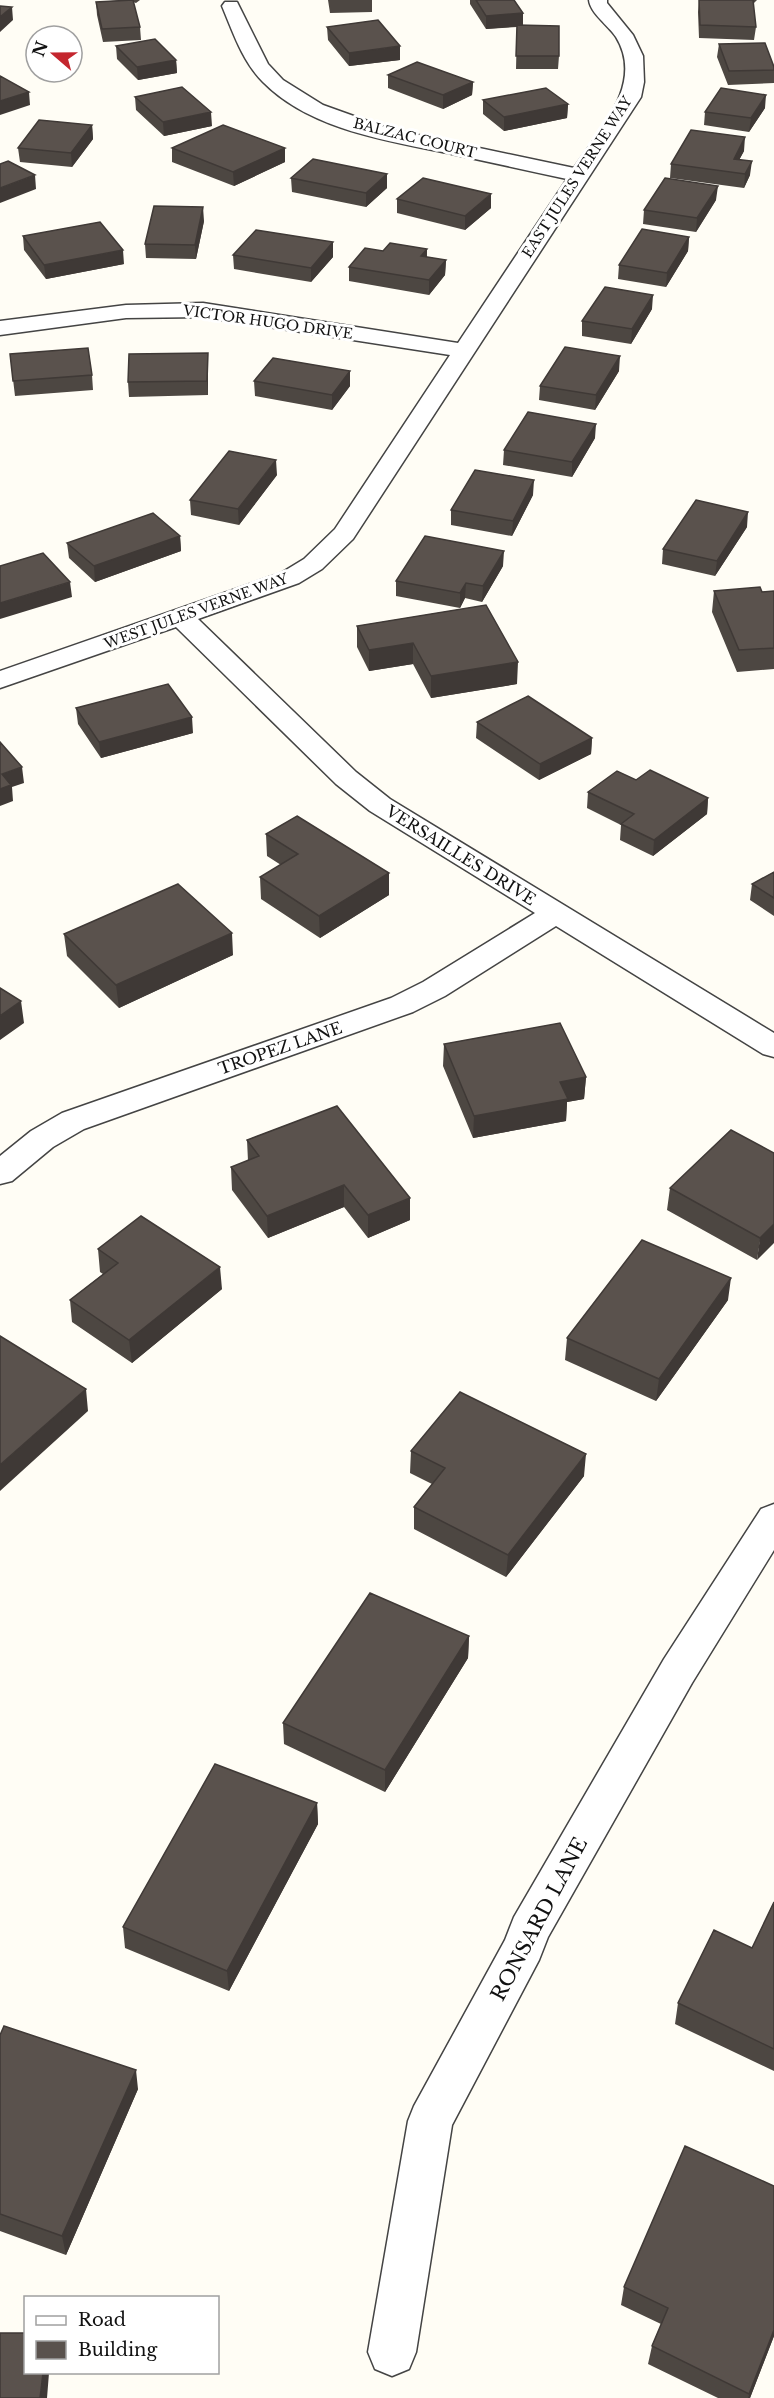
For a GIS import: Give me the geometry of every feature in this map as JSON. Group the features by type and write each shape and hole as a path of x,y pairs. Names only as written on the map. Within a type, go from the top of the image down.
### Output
{"street":[{"name":"EAST JULES VERNE WAY","path":"465,351 631,97 636,79 636,59 621,30 598,4 598,0"},
{"name":"BALZAC COURT","path":"231,6 252,57 276,84 310,105 365,127 401,137 579,175"},
{"name":"VICTOR HUGO DRIVE","path":"0,328 105,312 173,308 214,312 465,351"},
{"name":"WEST JULES VERNE WAY","path":"0,680 182,618 290,578 313,564 344,534 465,351"},
{"name":"VERSAILLES DRIVE","path":"182,618 346,778 380,805 774,1047"},
{"name":"TROPEZ LANE","path":"0,1173 42,1139 73,1121 402,1005 434,989 556,913"},
{"name":"RONSARD LANE","path":"392,2352 430,2121 524,1946 529,1931 609,1790 678,1671 774,1520"}],"building":[{"path":"133,0 140,27 102,29 96,2"},
{"path":"476,0 514,0 523,13 486,16"},
{"path":"699,0 753,0 756,27 700,25"},
{"path":"0,6 12,7 0,17"},
{"path":"378,20 400,46 349,53 327,27"},
{"path":"517,25 559,26 559,56 516,56"},
{"path":"155,39 176,60 137,67 116,46"},
{"path":"765,43 774,70 729,71 719,44"},
{"path":"417,62 473,82 443,95 388,75"},
{"path":"0,76 29,92 0,101"},
{"path":"182,87 211,112 163,122 135,97"},
{"path":"546,88 568,104 504,117 483,100"},
{"path":"721,88 766,95 751,118 705,112"},
{"path":"39,120 92,125 71,153 18,148"},
{"path":"223,125 285,148 233,172 172,148"},
{"path":"691,130 745,137 734,159 752,161 745,174 671,164"},
{"path":"313,159 387,174 366,193 291,178"},
{"path":"8,161 35,175 0,188 0,164"},
{"path":"423,178 491,194 465,216 397,199"},
{"path":"665,178 718,186 697,218 644,210"},
{"path":"154,206 203,207 195,245 145,244"},
{"path":"100,222 123,250 44,265 23,236"},
{"path":"642,229 689,237 667,273 619,265"},
{"path":"256,230 333,242 311,268 233,255"},
{"path":"390,243 427,249 421,256 446,260 429,280 349,267 365,248 383,251"},
{"path":"605,287 653,295 632,329 582,321"},
{"path":"565,347 620,356 596,395 540,386"},
{"path":"88,348 92,375 13,381 10,354"},
{"path":"208,353 207,381 128,382 129,354"},
{"path":"273,358 350,371 332,395 254,381"},
{"path":"528,412 596,424 572,462 504,450"},
{"path":"229,451 276,460 238,509 190,500"},
{"path":"475,470 534,480 513,521 451,510"},
{"path":"696,500 748,512 717,561 663,549"},
{"path":"153,513 180,536 94,566 67,543"},
{"path":"425,536 504,551 483,586 466,583 460,593 396,581"},
{"path":"43,553 70,582 0,603 0,566"},
{"path":"760,587 762,592 774,591 774,648 739,650 714,591"},
{"path":"486,605 518,662 431,676 413,643 369,650 357,626"},
{"path":"168,684 192,717 99,742 76,708"},
{"path":"528,696 592,738 540,764 477,722"},
{"path":"0,742 22,767 2,774 11,785 0,789"},
{"path":"650,770 708,798 654,840 621,824 634,814 588,792 617,771 636,780"},
{"path":"297,816 389,873 319,916 260,877 298,854 266,834"},
{"path":"774,872 774,898 752,884"},
{"path":"178,884 232,933 116,985 64,934"},
{"path":"0,988 21,1001 0,1016"},
{"path":"560,1023 586,1077 560,1082 568,1099 474,1116 444,1044"},
{"path":"337,1106 410,1198 368,1215 344,1185 267,1216 231,1167 259,1156 247,1140"},
{"path":"731,1130 774,1153 774,1224 760,1238 670,1188"},
{"path":"141,1216 220,1267 129,1340 70,1300 118,1263 98,1249"},
{"path":"642,1240 731,1278 659,1379 567,1338"},
{"path":"0,1336 86,1389 0,1465"},
{"path":"460,1392 586,1454 508,1555 414,1507 445,1468 411,1451"},
{"path":"370,1593 469,1636 385,1770 283,1723"},
{"path":"215,1764 317,1803 227,1971 123,1927"},
{"path":"774,1902 774,2049 678,2003 714,1930 752,1948"},
{"path":"4,2026 136,2070 62,2236 0,2214 0,2035"},
{"path":"685,2146 774,2186 774,2330 749,2394 652,2346 668,2308 624,2287"},
{"path":"0,2333 24,2333 24,2374 43,2374 40,2398 0,2398"}]}
